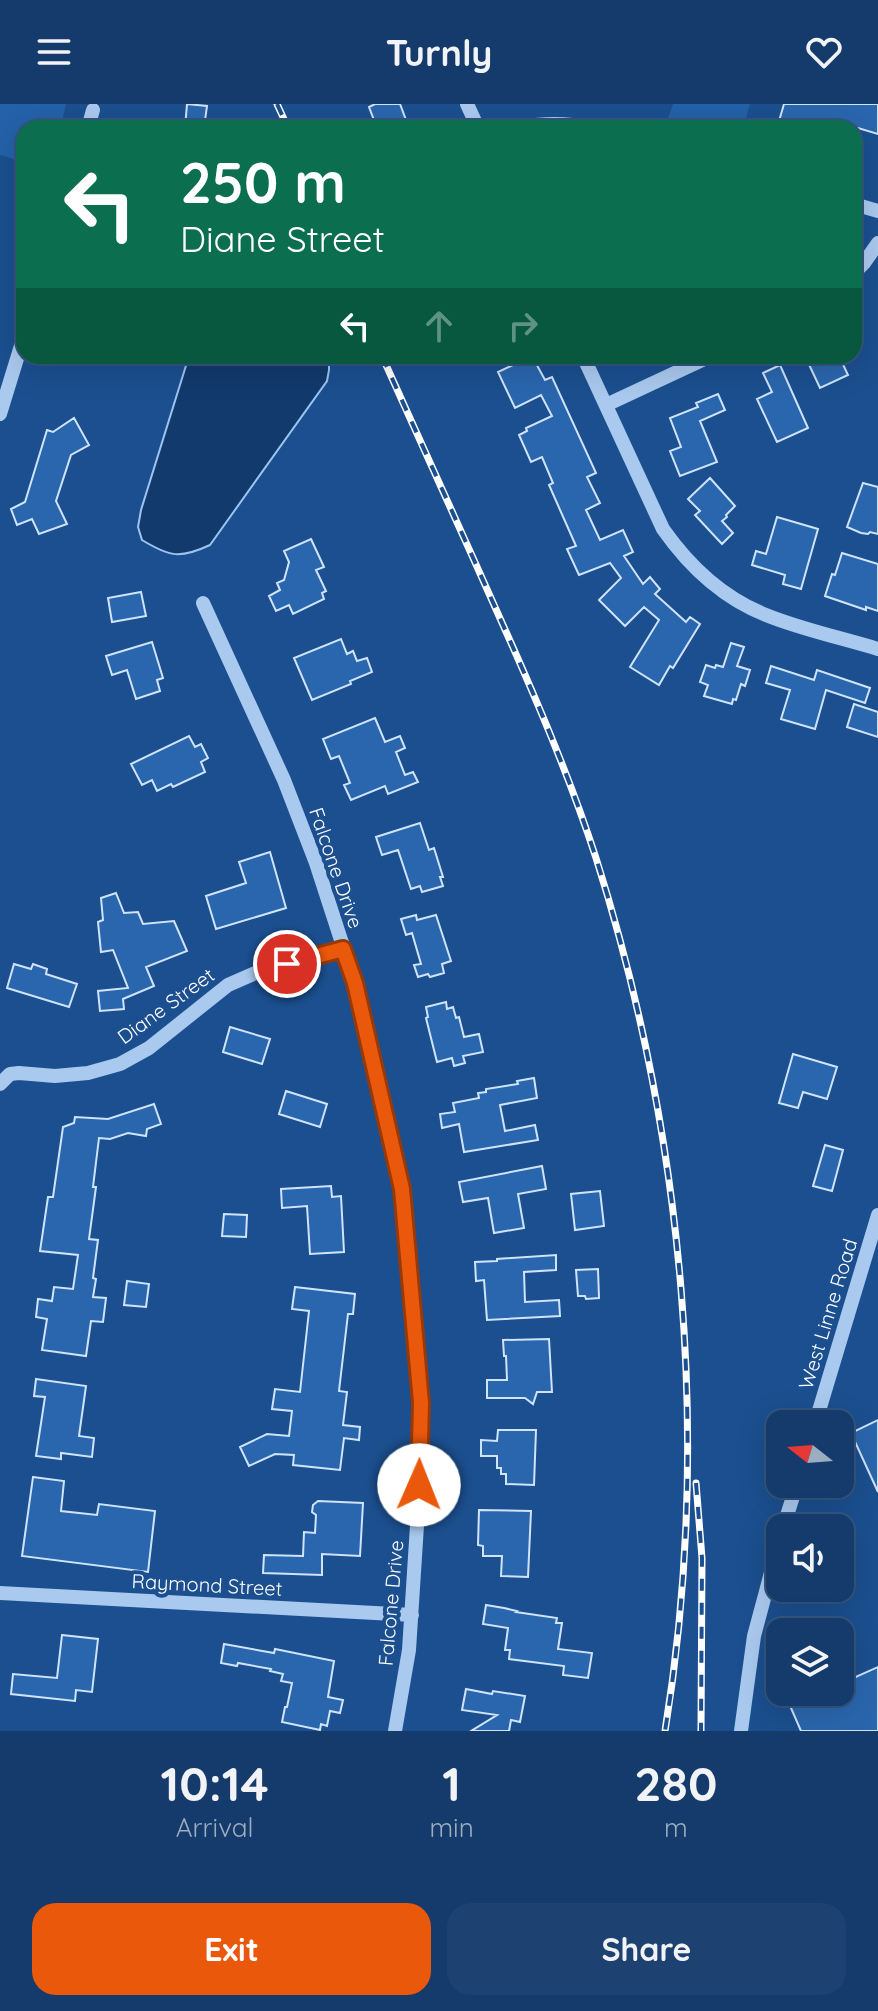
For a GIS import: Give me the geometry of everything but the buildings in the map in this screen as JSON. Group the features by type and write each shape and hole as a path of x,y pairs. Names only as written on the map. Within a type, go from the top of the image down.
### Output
{"street":[{"path":"90,120 93,110"},
{"path":"862,265 878,243"},
{"path":"0,414 16,362"},
{"path":"587,364 663,529 678,552 729,597 765,615 878,649"},
{"path":"606,405 694,364"},
{"name":"Falcone Drive","path":"203,603 284,780 316,863 355,983 402,1189 421,1403 412,1615 395,1731"},
{"name":"Diane Street","path":"5,1079 19,1073 55,1076 88,1073 120,1064 149,1048 228,985 260,971 343,949"},
{"name":"West Linne Road","path":"819,1410 878,1215"},
{"path":"741,1731 754,1636 766,1591"},
{"name":"Raymond Street","path":"0,1593 412,1615"}],"shaded area":[{"path":"0,104 66,104 64,120 16,120 16,160 0,155"},
{"path":"673,104 750,104 745,120 668,120"},
{"path":"187,364 329,364 327,381 210,545 183,554 160,550 142,540 138,527"}],"railway":[{"path":"277,104 284,120"},
{"path":"386,364 528,682 575,799 596,858 626,963 651,1071 669,1180 681,1290 687,1401 686,1512 679,1622 665,1731"},
{"path":"696,1483 702,1558 701,1731"}],"route":[{"path":"287,964 343,949 355,983 402,1189 421,1403 419,1485"}]}
